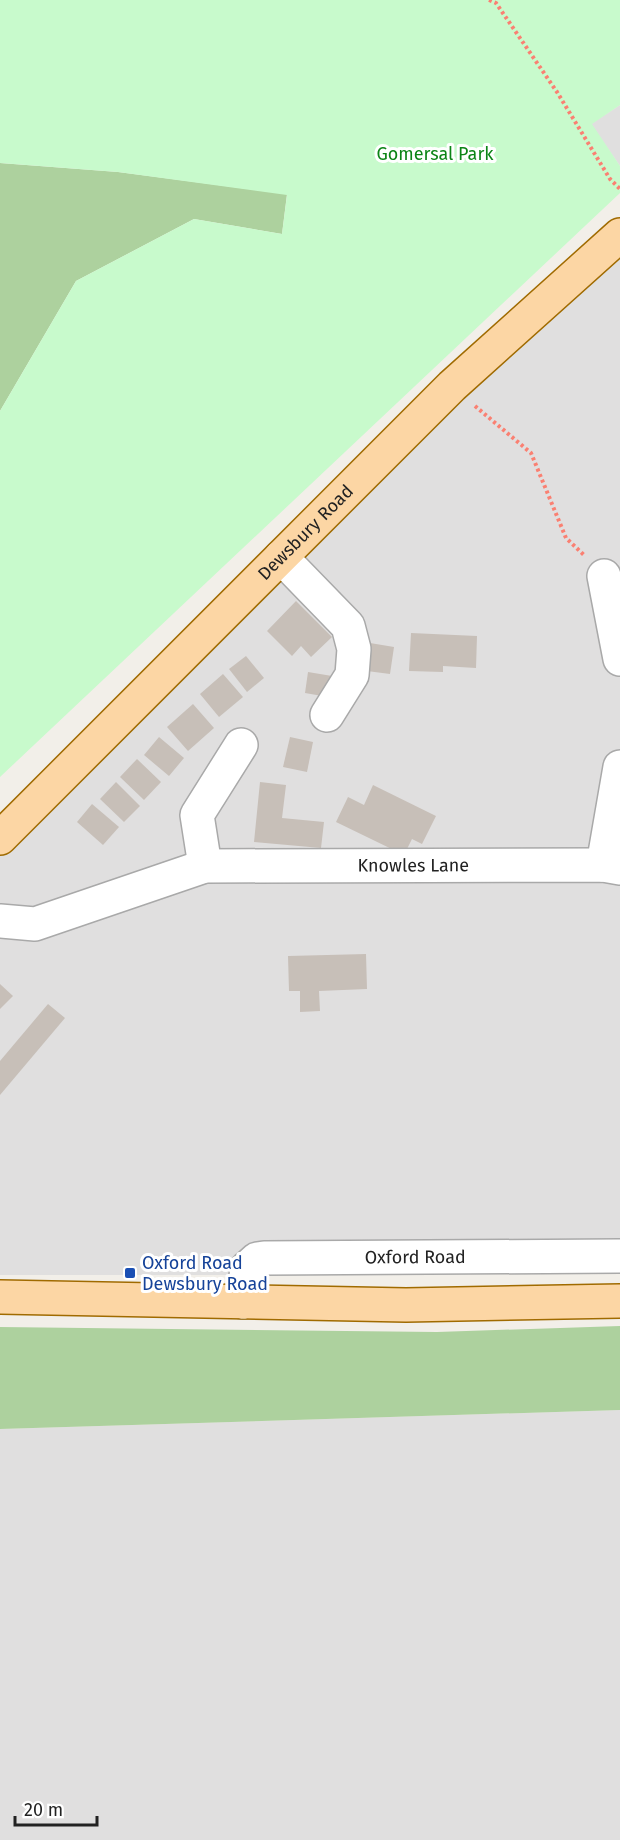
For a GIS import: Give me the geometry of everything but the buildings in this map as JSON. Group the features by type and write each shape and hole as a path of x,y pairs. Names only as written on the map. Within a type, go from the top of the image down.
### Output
{"main road":[{"name":"Dewsbury Road","path":"0,838 459,380 620,234"},
{"path":"0,1297 406,1305 620,1301"}],"street":[{"path":"281,557 348,626 354,649 352,675 327,715"},
{"path":"604,576 620,659"},
{"path":"206,866 197,815 242,745"},
{"path":"611,866 620,766"},
{"name":"Knowles Lane","path":"0,921 35,924 206,866 611,866"},
{"name":"Oxford Road","path":"243,1302 247,1268 257,1259 264,1258 620,1256"}],"path":[{"path":"489,0 496,3 557,92 610,179 620,189"},
{"path":"488,416 531,453 566,538 604,576"}],"shaded area":[{"path":"620,105 620,166 591,124"},
{"path":"620,252 620,1269 423,1275 0,1275 0,855 478,379"},
{"path":"620,1410 620,1840 0,1840 0,1429"}],"green space":[{"name":"Gomersal Park","path":"0,0 620,0 620,105 592,124 620,166 620,193 0,777 0,411 76,281 194,219 282,234 287,195 118,172 0,163"},
{"path":"0,163 118,172 287,194 282,234 194,219 76,281 0,411"},
{"path":"620,1326 620,1410 0,1429 0,1327 437,1332"}],"place":[{"name":"Oxford Road Dewsbury Road","path":"130,1273"}]}
